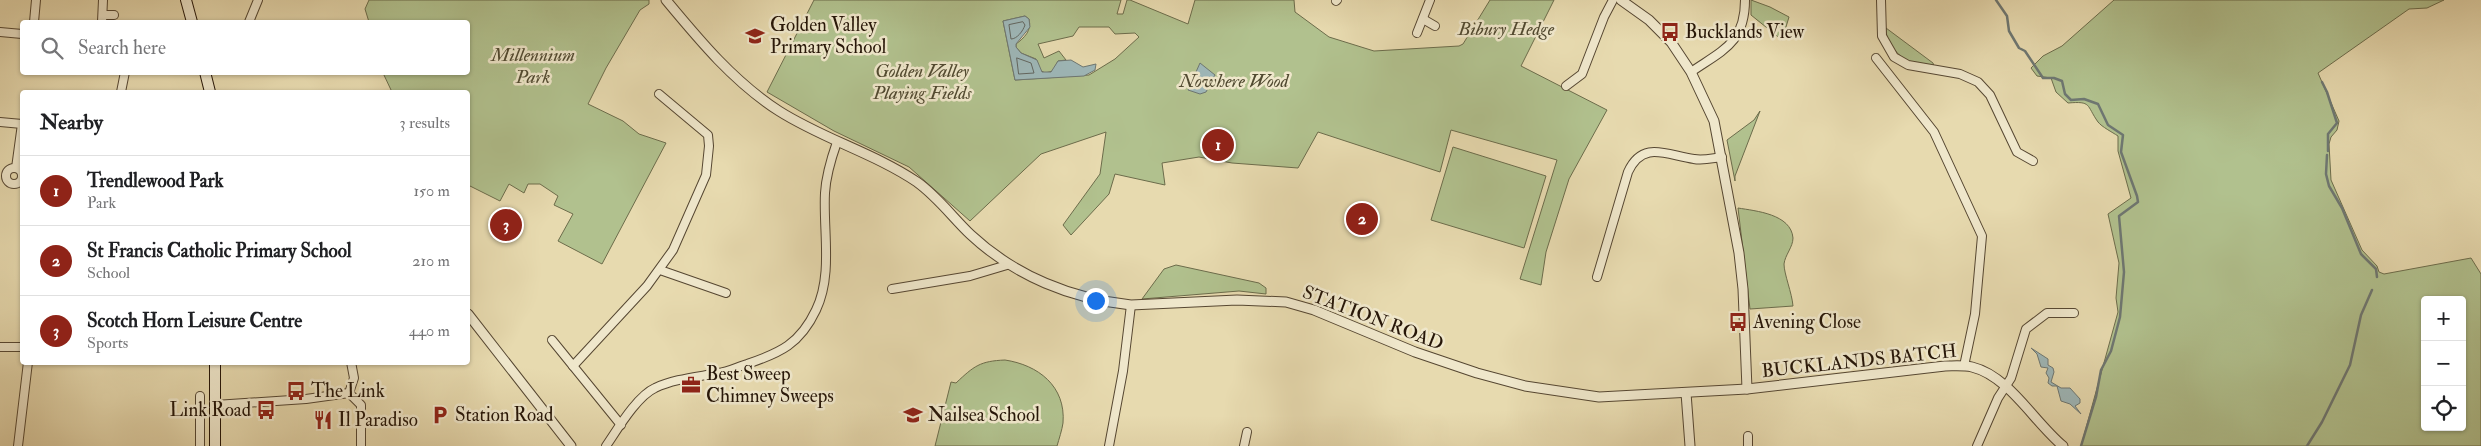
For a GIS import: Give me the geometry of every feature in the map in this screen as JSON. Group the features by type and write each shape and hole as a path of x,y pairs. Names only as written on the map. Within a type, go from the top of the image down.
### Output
{"main road":[{"path":"186,0 191,20"},
{"path":"206,75 210,90"},
{"path":"215,365 215,446"}],"street":[{"path":"34,20 36,0"},
{"path":"103,0 103,19 114,15"},
{"path":"250,20 258,0"},
{"name":"STATION ROAD","path":"666,0 716,58 743,85 780,112 890,167 924,187 971,235 1007,265 1027,276 1062,289 1100,300 1132,305 1237,300 1286,302 1314,310 1451,365 1525,386 1600,397 1686,394 1747,389"},
{"path":"1417,33 1430,0"},
{"path":"1566,86 1582,75 1605,12 1613,0"},
{"path":"1621,0 1661,31 1691,72 1714,121 1722,157 1744,288 1747,389"},
{"path":"1691,72 1734,41 1744,19 1745,0"},
{"path":"1881,0 1882,36 1894,57 1908,66 1960,74 1978,82 1990,95 2017,152 2033,161"},
{"path":"1423,19 1435,26"},
{"path":"0,32 20,34"},
{"path":"1876,58 1934,132 1966,206 1982,236 1975,314 1964,366"},
{"path":"121,90 124,75"},
{"path":"573,366 660,270 677,243 704,182 710,141 707,134 658,94"},
{"path":"0,122 20,124"},
{"path":"16,168 20,139"},
{"path":"606,446 621,424 654,388 680,380 724,372 767,358 787,349 801,334 816,310 824,286 825,193 829,164 838,142"},
{"path":"1597,276 1628,172 1635,160 1645,153 1654,151 1693,159 1722,157"},
{"path":"892,289 970,276 1007,265"},
{"path":"660,270 672,276 723,290"},
{"path":"1109,446 1123,371 1132,305"},
{"path":"1977,446 1997,400 2014,370 2022,337 2027,328 2047,313 2074,312"},
{"path":"470,317 571,446"},
{"path":"552,340 621,424"},
{"path":"0,347 20,347"},
{"path":"18,446 28,365"},
{"path":"349,393 354,378 352,365"},
{"name":"BUCKLANDS BATCH","path":"1747,389 1945,366 1964,366 1987,373 2006,387 2063,446"},
{"path":"215,405 306,399 349,393"},
{"path":"349,393 361,405 361,446"},
{"path":"1686,394 1690,446"},
{"path":"200,396 200,446"},
{"path":"1237,434 1247,434 1244,446"},
{"path":"1748,436 1748,446"}],"green space":[{"name":"Millennium Park","path":"369,0 649,0 649,4 640,10 606,68 588,104 623,121 639,134 666,143 602,264 558,241 573,214 554,205 558,196 540,184 528,184 524,193 509,184 500,201 470,186 470,90 391,90 384,75 470,75 470,20 368,20 365,9"},
{"path":"814,0 1121,0 1117,14 1123,14 1127,0 1130,0 1188,24 1195,0 1294,0 1295,12 1329,37 1374,51 1459,46 1463,44 1490,0 1554,0 1521,66 1607,110 1569,179 1546,252 1541,285 1520,279 1557,160 1451,130 1440,172 1318,132 1298,168 1232,163 1199,157 1162,163 1165,185 1115,174 1109,194 1071,235 1063,225 1100,174 1106,132 1041,154 970,221 909,167 834,131 767,92","holes":["1025,16 1029,19 1028,31 1016,44 1016,47 1021,53 1036,59 1040,70 1045,73 1053,71 1058,61 1066,60 1059,51 1044,58 1038,44 1073,36 1079,27 1109,27 1115,34 1135,33 1139,37 1115,59 1089,75 1015,80 1003,21"]},
{"path":"1751,0 1789,17 1782,40 1751,15"},
{"path":"2114,0 2444,0 2427,8 2409,9 2318,73 2339,121 2337,130 2331,137 2329,144 2331,180 2362,250 2377,266 2379,272 2384,274 2471,258 2481,274 2481,446 2081,446 2118,312 2116,298 2119,263 2108,214 2131,198 2118,151 2118,136 2098,122 2087,105 2068,103 2056,92 2051,78 2037,76 2031,68 2043,56 2062,46"},
{"path":"1886,28 1933,63 1934,66 1905,60 1890,43"},
{"path":"1760,111 1735,176 1735,181 1727,140 1754,120"},
{"path":"1453,147 1546,176 1524,248 1431,220"},
{"path":"1738,208 1771,215 1786,224 1791,230 1793,241 1784,264 1793,306 1750,309"},
{"path":"1176,265 1259,283 1266,288 1266,294 1239,291 1142,299 1164,269"},
{"path":"1005,360 1039,372 1055,388 1063,410 1063,423 1057,446 935,446 951,382 956,383 968,372 983,363"}],"water":[{"path":"1025,16 1029,19 1030,27 1016,44 1016,47 1021,53 1037,60 1042,72 1051,72 1058,61 1071,60 1083,67 1096,64 1095,70 1084,76 1015,80 1003,21"},
{"path":"1200,63 1215,75 1206,92 1200,94 1188,90"},
{"path":"2031,348 2048,359 2048,365 2053,368 2054,372 2051,382 2061,388 2070,388 2080,399 2080,403 2075,406 2081,414 2070,404 2061,401 2057,386 2052,386 2048,383 2049,378 2046,373 2048,368 2041,367 2037,354"}],"waterway":[{"path":"1996,0 2007,16 2009,31 2019,48 2025,51 2043,78 2054,78 2062,81 2065,94 2071,100 2084,99 2098,104 2108,125 2123,135 2121,152 2137,196 2138,202 2119,216 2124,272 2120,317 2111,351 2101,370 2096,397 2081,446"},
{"path":"2322,82 2337,123 2328,134 2328,151"},
{"path":"2327,155 2326,174 2329,186 2342,208 2361,254 2376,269 2377,277"},
{"path":"2307,446 2322,422 2350,365 2361,315 2372,290"}],"place":[{"name":"Bucklands View","path":"1670,32"},
{"name":"Golden Valley Primary School","path":"755,36"},
{"name":"Trendlewood Park","path":"1218,145"},
{"name":"St Francis Catholic Primary School","path":"1362,219"},
{"name":"Scotch Horn Leisure Centre","path":"506,225"},
{"name":"Avening Close","path":"1738,322"},
{"name":"Best Sweep Chimney Sweeps","path":"691,385"},
{"name":"The Link","path":"296,391"},
{"name":"Link Road","path":"266,410"},
{"name":"Station Road","path":"440,415"},
{"name":"Nailsea School","path":"913,415"},
{"name":"Il Paradiso","path":"323,420"}],"park label":[{"name":"Bibury Hedge","path":"1506,29"},
{"name":"Nowhere Wood","path":"1234,81"},
{"name":"Golden Valley Playing Fields","path":"922,82"}]}
